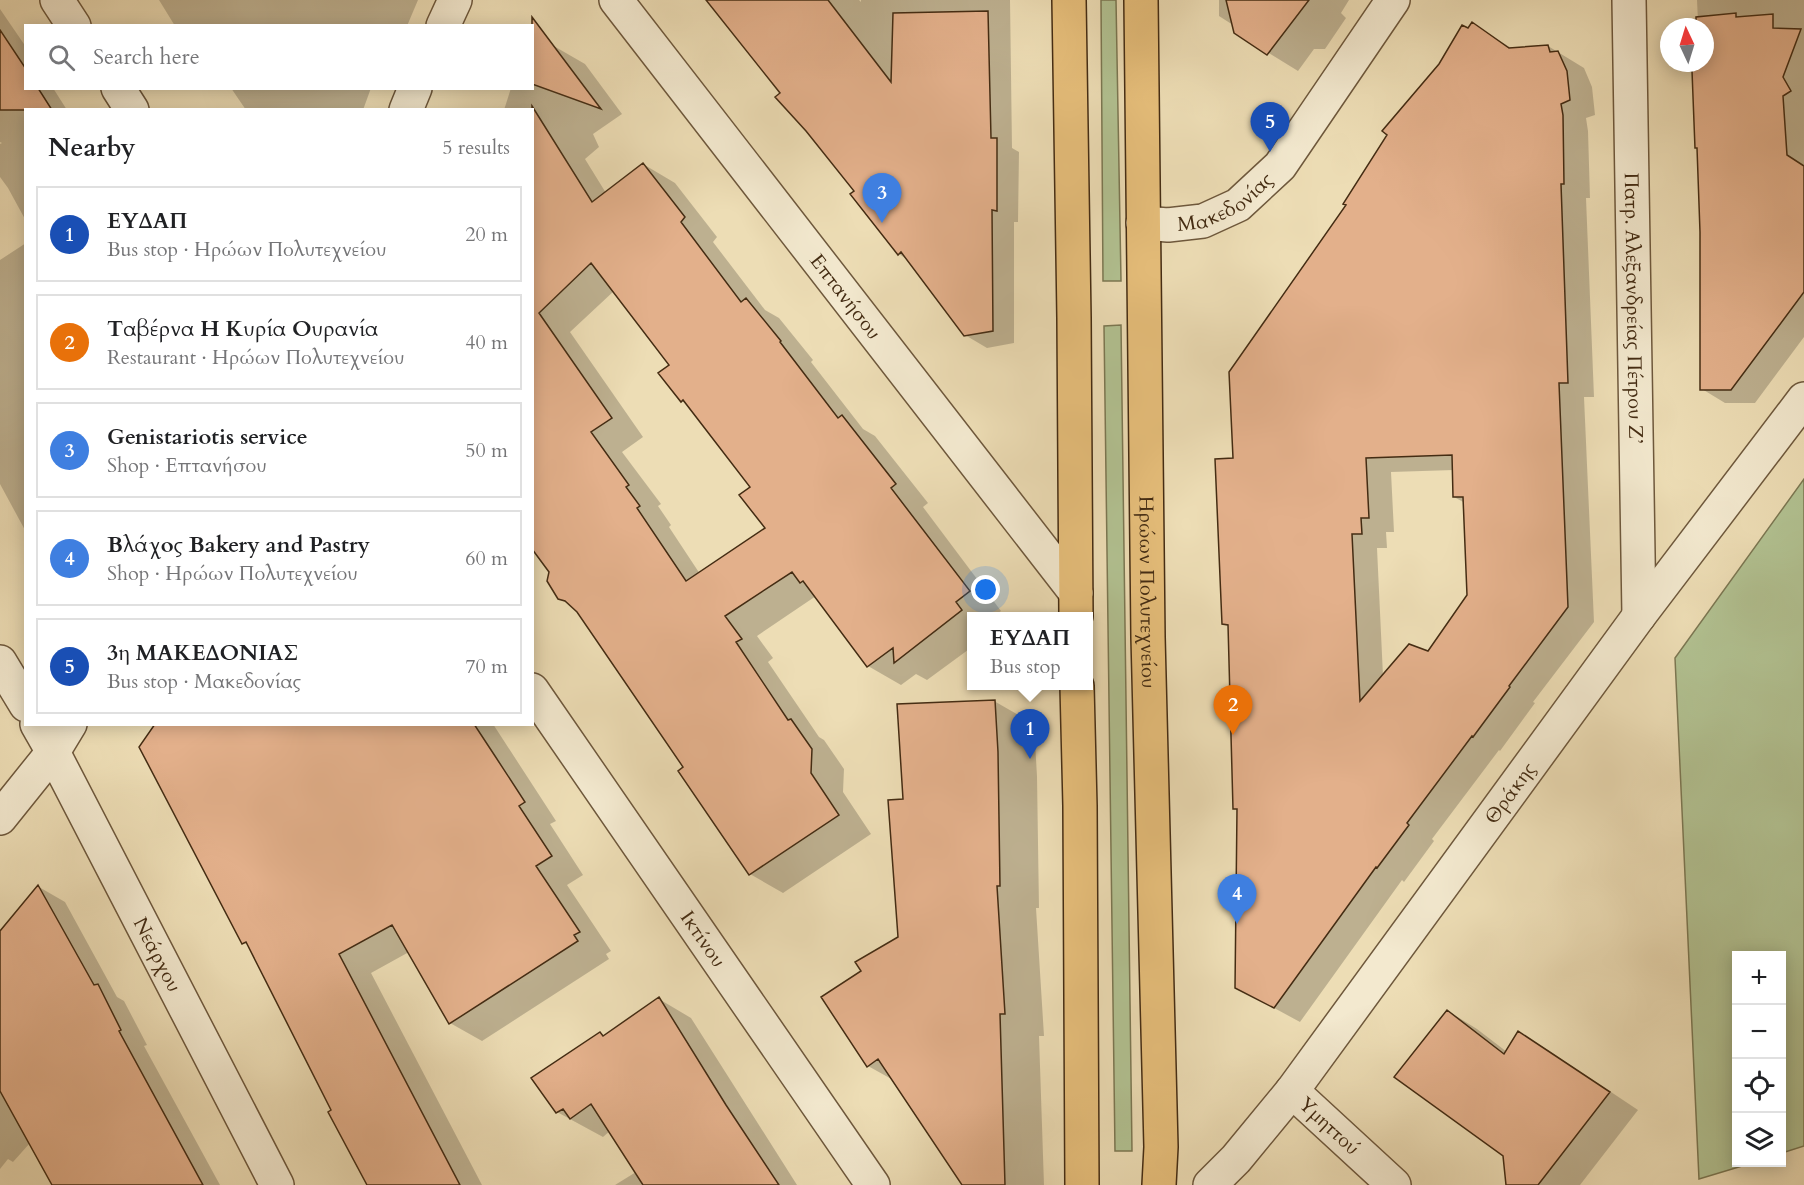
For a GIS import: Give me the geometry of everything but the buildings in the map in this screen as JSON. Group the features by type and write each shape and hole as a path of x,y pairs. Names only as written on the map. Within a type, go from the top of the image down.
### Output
{"main road":[{"path":"1069,0 1076,605"},
{"name":"Ηρώων Πολυτεχνείου","path":"1141,0 1148,637 1161,1147 1159,1185"},
{"path":"1077,690 1082,1185"}],"street":[{"path":"57,0 73,24"},
{"path":"444,24 455,0"},
{"name":"Επτανήσου","path":"616,0 1076,605"},
{"name":"Μακεδονίας","path":"1143,223 1168,225 1203,221 1238,205 1280,166 1393,0"},
{"name":"Πατρ. Αλεξανδρείας Πέτρου Ζ’","path":"1629,0 1639,616"},
{"path":"119,90 131,108"},
{"path":"407,108 414,90"},
{"name":"Θράκης","path":"1210,1185 1236,1159 1292,1091 1639,616 1804,399"},
{"path":"0,662 24,702"},
{"name":"Ικτίνου","path":"534,693 873,1185"},
{"name":"Νεάρχου","path":"41,726 62,738 277,1185"},
{"path":"0,818 62,738"},
{"name":"Υμηττού","path":"1292,1091 1394,1185"}],"green space":[{"path":"1101,0 1116,0 1121,281 1103,281"},
{"path":"1121,325 1132,1151 1115,1151 1104,326"},
{"path":"1804,479 1804,1146 1786,1152 1786,951 1732,951 1732,1167 1739,1167 1699,1179 1675,658"}],"place":[{"name":"3η ΜΑΚΕΔΟΝΙΑΣ","path":"1270,152"},
{"name":"Genistariotis service","path":"882,223"},
{"name":"Ταβέρνα Η Κυρία Ουρανία","path":"1233,735"},
{"name":"ΕΥΔΑΠ","path":"1030,759"},
{"name":"Βλάχος Bakery and Pastry","path":"1237,924"}]}
